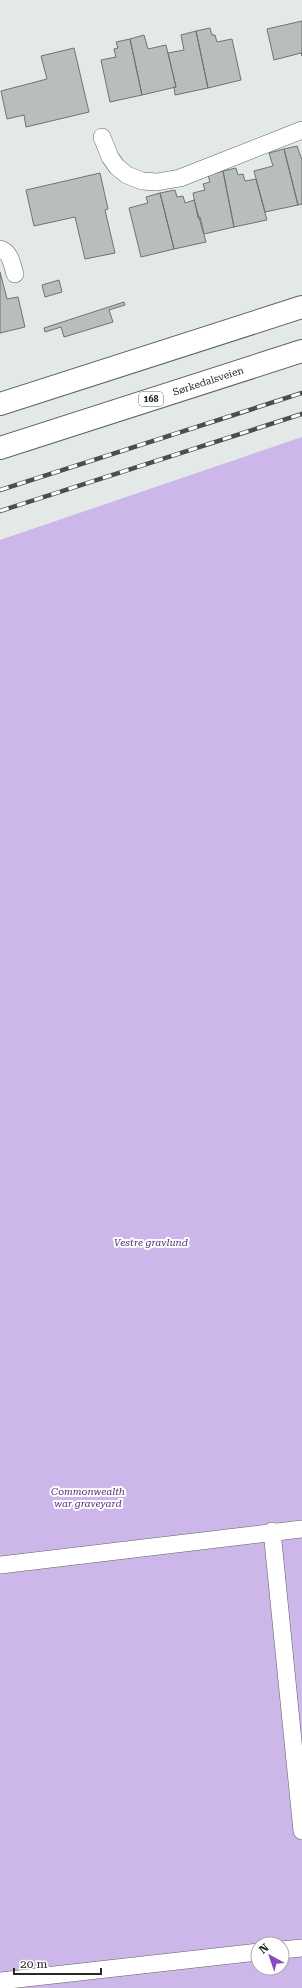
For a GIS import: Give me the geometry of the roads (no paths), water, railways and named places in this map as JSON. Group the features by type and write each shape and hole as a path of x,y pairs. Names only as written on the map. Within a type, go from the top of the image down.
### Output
{"main road":[{"path":"0,404 302,307"},
{"name":"Sørkedalsveien","path":"0,448 302,351"}],"lane":[{"path":"102,137 110,157 117,167 127,175 142,182 157,182 180,178 302,130"},
{"path":"0,249 6,252 9,256 14,274"},
{"path":"0,1565 302,1529"},
{"path":"272,1532 302,1832"},
{"path":"290,1949 302,1948"},
{"path":"0,1981 250,1953"}],"railway":[{"path":"0,490 302,393"},
{"path":"0,511 302,414"}],"park label":[{"name":"Vestre gravlund","path":"151,1242"},
{"name":"Commonwealth war graveyard","path":"88,1496"}]}
